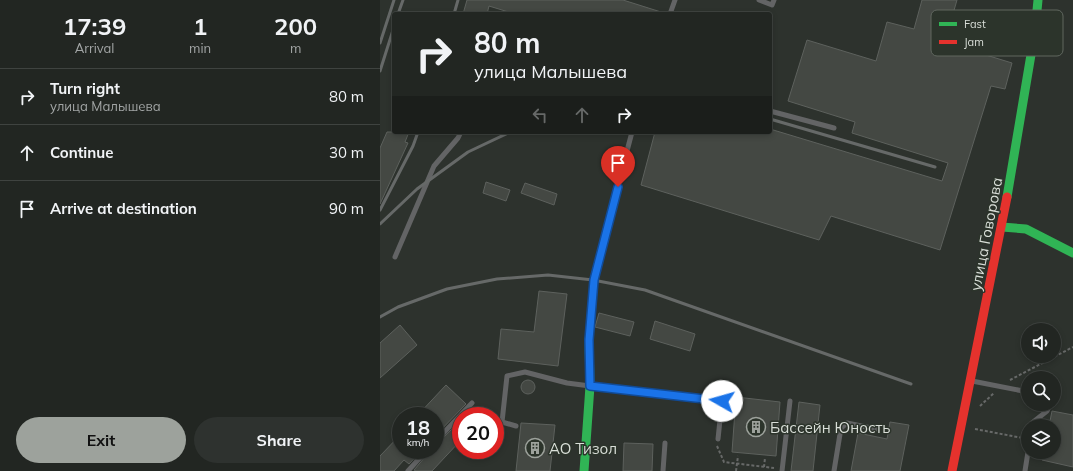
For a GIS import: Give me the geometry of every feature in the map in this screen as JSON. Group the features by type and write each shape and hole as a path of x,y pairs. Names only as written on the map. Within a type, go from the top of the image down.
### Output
{"main road":[{"name":"улица Говорова","path":"1037,10 1038,0"},
{"name":"улица Говорова","path":"952,471 1002,227 1031,56"},
{"path":"1002,227 1026,229 1073,253"},
{"path":"584,471 590,386 589,340"}],"lane":[{"path":"671,12 675,0"},
{"path":"759,0 772,4 774,0"},
{"path":"772,112 834,128"},
{"path":"394,257 434,166 460,134"},
{"path":"589,340 594,280 631,134"},
{"path":"516,426 502,422 507,376 525,372 567,383 722,401 718,439"},
{"path":"971,380 1021,390"},
{"path":"782,470 790,401"},
{"path":"444,433 472,403"},
{"path":"1037,419 1047,411"},
{"path":"834,471 841,428 847,424 876,429"},
{"path":"663,471 665,443"},
{"path":"408,471 419,459"},
{"path":"1025,471 1027,459"}],"path":[{"path":"980,406 1004,383 1073,347"},
{"path":"976,429 1021,438"},
{"path":"718,439 717,448 724,462 782,470"},
{"path":"736,471 738,456"},
{"path":"764,467 765,458"}],"building":[{"path":"467,0 623,0 661,12 508,12 489,6 488,12 464,12"},
{"path":"922,0 957,0 954,10 931,10 931,56 989,56 1012,63 1005,89 991,86 940,250 831,216 819,240 641,185 654,134 772,134 772,130 942,181 948,163 852,133 855,122 788,101 807,40 876,61 887,22 914,29"},
{"path":"387,132 392,132 392,134 408,134 405,142 408,143 380,204 380,148"},
{"path":"486,182 510,190 506,201 483,193"},
{"path":"525,183 557,194 554,205 521,193"},
{"path":"539,291 567,294 558,366 498,359 501,329 534,332"},
{"path":"599,313 634,322 630,336 595,327"},
{"path":"655,321 695,334 690,351 650,339"},
{"path":"400,325 417,345 380,378 380,343"},
{"path":"525,380 531,380 535,384 535,390 531,394 525,394 521,390 521,384"},
{"path":"446,385 466,404 463,407 452,407 452,418 444,427 444,407 425,407"},
{"name":"Бассейн Юность","path":"736,397 780,402 776,456 732,452"},
{"path":"799,402 820,405 813,471 791,471"},
{"path":"1052,411 1073,415 1073,467 1042,460 1061,459 1061,419 1050,419"},
{"path":"890,422 909,425 900,471 851,471 858,433 887,439"},
{"name":"АО Тизол","path":"521,423 555,425 550,471 516,471"},
{"path":"452,429 452,450 444,458 444,437"},
{"path":"392,443 392,459 414,459 409,464 404,460 394,471 380,471 380,456"},
{"path":"624,443 653,444 652,471 623,471"},
{"path":"423,459 443,459 432,471 414,470"}],"railway":[{"path":"380,43 394,0"},
{"path":"399,12 403,0"},
{"path":"455,12 458,0"},
{"path":"380,71 392,33"},
{"path":"772,120 935,167"},
{"path":"380,210 413,146 417,134"},
{"path":"380,224 417,189 468,152 506,134"},
{"path":"380,317 398,307 447,289 497,279 548,275 593,280 645,290 911,384"}],"traffic: fast":[{"path":"1037,10 1038,0"},
{"path":"1007,197 1031,56"},
{"path":"1002,227 1026,229 1073,253"},
{"path":"584,471 590,386 589,339"}],"traffic: jam":[{"path":"952,471 1007,197"}],"place":[{"name":"Бассейн Юность","path":"756,427"},
{"name":"АО Тизол","path":"535,448"}],"route":[{"path":"618,187 594,280 589,340 590,386 722,401"}]}
